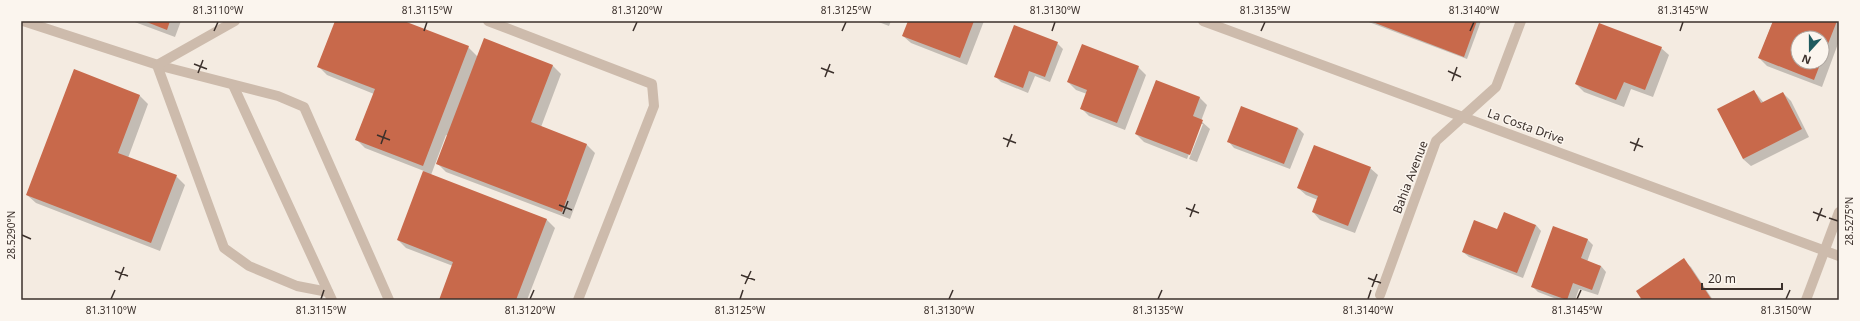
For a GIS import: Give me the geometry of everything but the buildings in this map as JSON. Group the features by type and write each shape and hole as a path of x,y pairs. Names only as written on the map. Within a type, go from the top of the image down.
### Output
{"street":[{"path":"23,21 157,65 278,96 304,107 389,300"},
{"path":"157,65 235,21"},
{"path":"488,21 652,84 654,106 578,300"},
{"name":"La Costa Drive","path":"1203,21 1839,256"},
{"name":"Bahia Avenue","path":"1380,295 1436,141 1496,87 1521,21"},
{"path":"157,65 224,248 249,266 297,286 330,296"},
{"path":"233,84 330,296"},
{"path":"1806,300 1839,212"}]}
